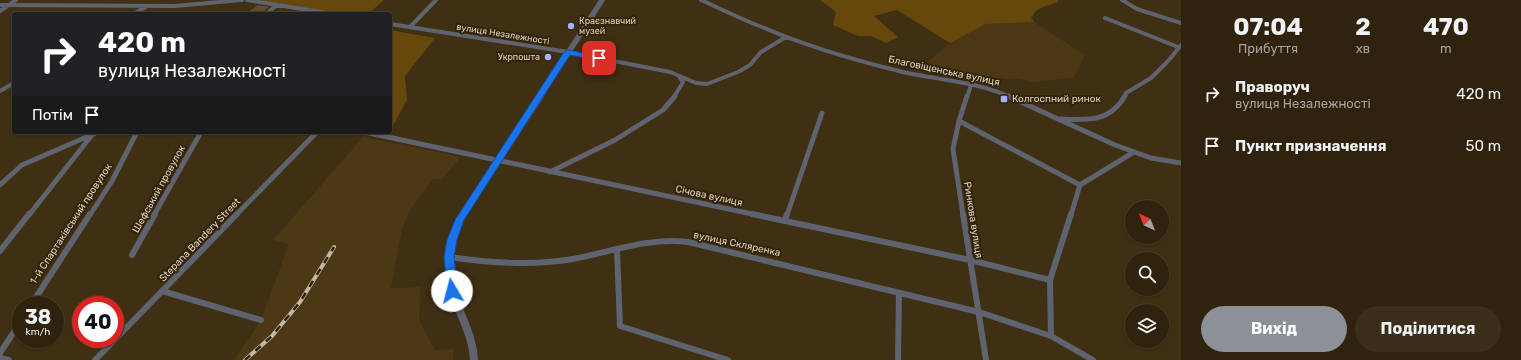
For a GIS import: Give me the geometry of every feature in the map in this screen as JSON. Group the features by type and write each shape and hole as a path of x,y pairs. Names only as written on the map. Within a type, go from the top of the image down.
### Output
{"street":[{"path":"0,11 16,0"},
{"path":"0,5 175,6 242,0"},
{"path":"247,0 321,12"},
{"path":"410,27 436,0"},
{"path":"474,360 471,337 452,291 449,257 452,240 459,220 499,161 602,0"},
{"name":"Благовіщенська вулиця","path":"701,0 786,37 870,64 1002,93 1079,129 1134,152 1151,158 1181,164"},
{"path":"1122,0 1137,9 1181,23"},
{"path":"268,12 277,5"},
{"path":"137,12 147,6"},
{"path":"1055,118 1076,121 1091,120 1109,114 1121,102 1126,93 1151,78 1169,60 1180,46 1105,18"},
{"name":"вулиця Незалежності","path":"392,24 568,52 670,72 680,78 697,84 707,84 738,72 750,65 761,52 786,37"},
{"path":"550,172 615,140 663,110 676,96 683,82 680,78"},
{"path":"0,92 12,84"},
{"name":"Ринкова вулиця","path":"971,85 959,121 953,148 986,360"},
{"path":"785,221 822,113"},
{"path":"1079,129 1091,120"},
{"path":"959,121 1080,185"},
{"name":"1-й Спартаківський провулок","path":"38,296 112,182 136,134"},
{"name":"Шефський провулок","path":"132,255 200,134"},
{"name":"Stepana Bandery Street","path":"95,360 315,134"},
{"name":"Січова вулиця","path":"373,134 970,260 1050,280"},
{"path":"0,185 22,165 92,135"},
{"path":"0,251 92,135"},
{"path":"1051,336 1050,280 1080,185 1134,152"},
{"name":"вулиця Скляренка","path":"449,257 496,264 523,265 558,261 649,243 676,241 709,246 979,312 1051,336 1093,360"},
{"path":"617,250 620,326 728,360"},
{"path":"162,291 261,320"},
{"path":"898,360 900,293"},
{"path":"0,353 12,335"},
{"path":"0,358 9,360"}],"shaded area":[{"path":"258,0 384,0 370,12 329,12"},
{"path":"820,0 1058,0 1058,2 1036,11 1031,18 1034,22 986,24 950,43 897,10 874,16 898,37 886,43 871,36 858,36 833,25 836,12"},
{"path":"1034,22 1085,55 1074,77 1036,82 1018,79 977,78 976,82 918,70 950,43 986,24"},
{"path":"392,30 435,38 405,76 407,100 392,127"},
{"path":"363,137 461,157 441,180 433,179 411,209 402,228 391,288 421,287 419,320 435,350 453,349 453,360 234,360 261,320 289,244 273,240"}],"building":[{"path":"258,5 269,7 263,12 248,12"}],"railway":[{"path":"245,360 272,336 300,302 334,247"}],"place":[{"name":"Краєзнавчий музей","path":"571,26"},
{"name":"Укрпошта","path":"548,57"},
{"name":"Колгоспний ринок","path":"1004,99"}],"route":[{"path":"452,291 449,257 452,240 459,220 502,157 568,52 599,58"}]}
